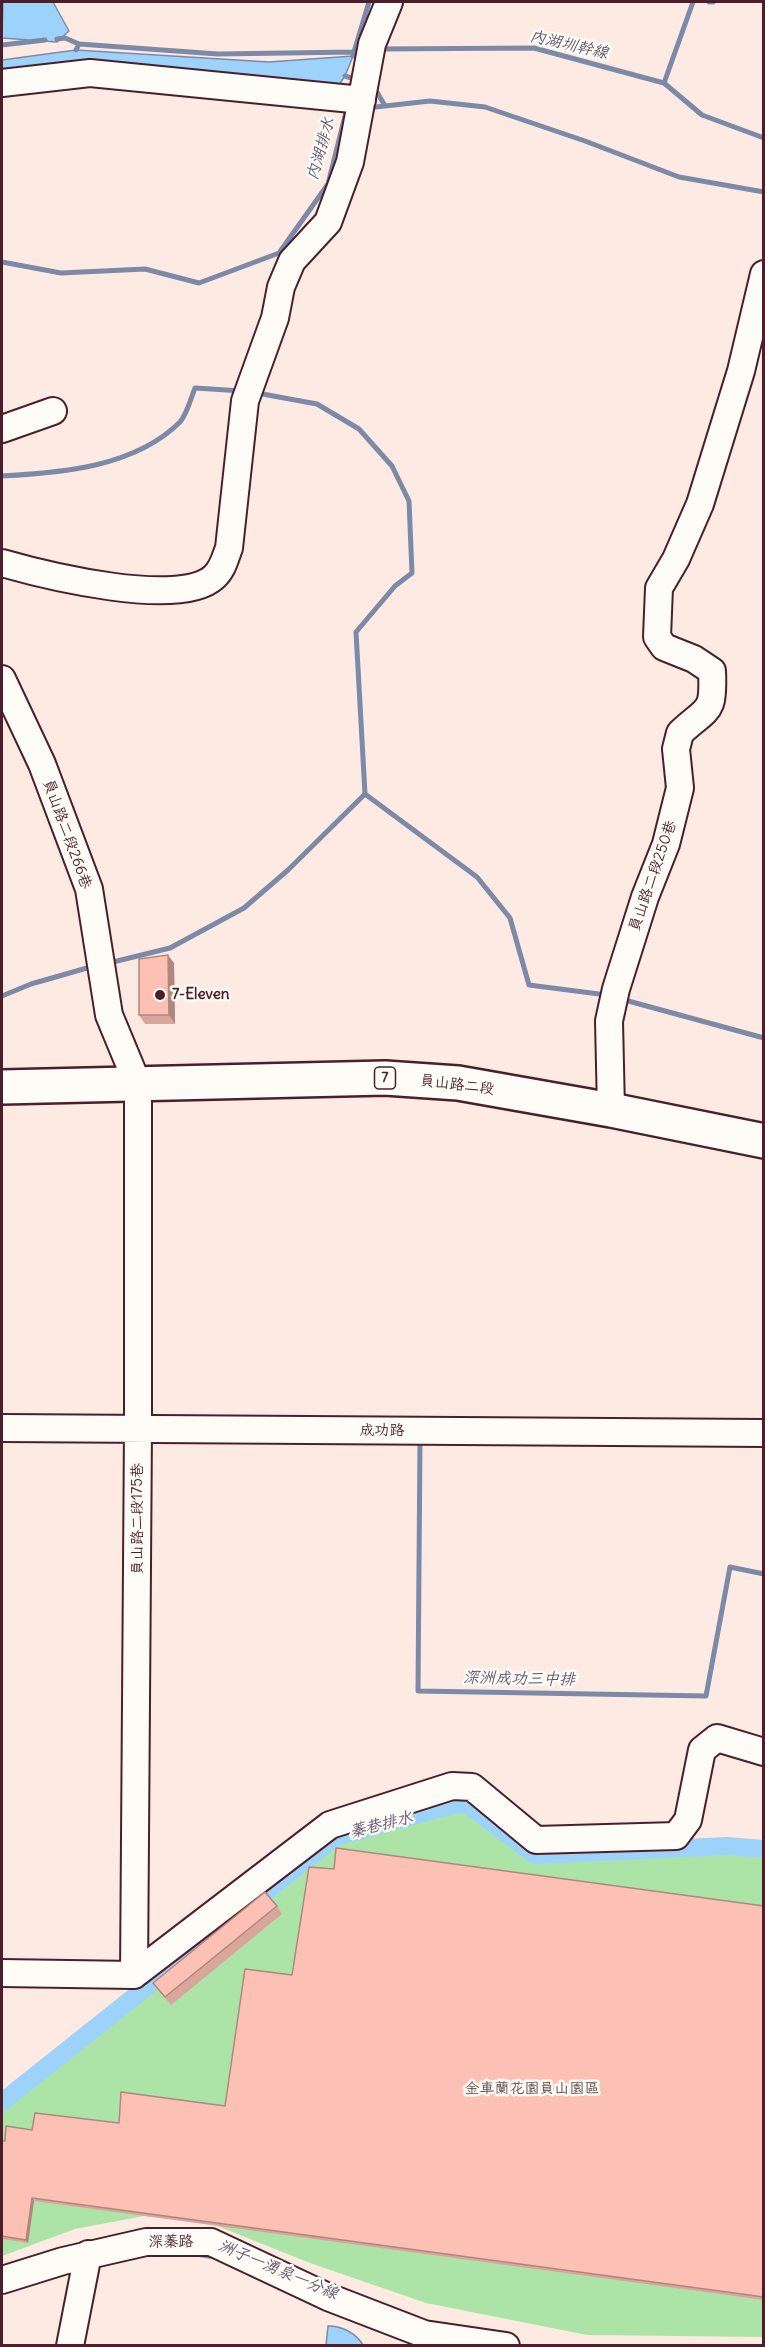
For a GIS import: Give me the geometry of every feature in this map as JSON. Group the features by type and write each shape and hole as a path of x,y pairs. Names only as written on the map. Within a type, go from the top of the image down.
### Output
{"main road":[{"name":"員山路二段","path":"2,1068 133,1075 385,1078 458,1083 611,1101 764,1124"},
{"name":"員山路二段","path":"2,1087 133,1075"},
{"name":"員山路二段","path":"611,1101 764,1141"}],"street":[{"path":"2,563 78,582 136,590 190,588 213,578 223,566 229,548 245,401 275,318 281,287 292,261 328,222 350,162 372,44 389,2"},
{"path":"2,83 90,73 361,106"},
{"name":"員山路二段250巷","path":"611,1101 609,1021 645,897 666,844 675,810 680,788 676,749 680,733 708,710 713,696 712,671 694,659 664,647 657,637 659,588 676,559 700,504 741,371 764,274"},
{"path":"2,429 53,411"},
{"name":"員山路二段266巷","path":"2,679 42,764 88,889 109,1015 133,1075"},
{"name":"員山路二段175巷","path":"133,1075 138,1430 135,1975"},
{"name":"成功路","path":"2,1428 764,1433"},
{"path":"2,1973 135,1975 330,1825 452,1786 472,1787 536,1840 676,1836 688,1820 702,1750 717,1738 764,1752"},
{"name":"深蓁路","path":"2,2280 88,2254 146,2242 211,2242 328,2297 424,2334 506,2346"},
{"path":"70,2346 88,2254"}],"green space":[{"name":"金車蘭花園員山園區","path":"464,1809 526,1857 763,1851 763,2337 587,2335 426,2303 310,2263 210,2223 144,2216 75,2229 2,2256 2,2109 146,1990 339,1841"}],"water":[{"path":"3,2 53,2 69,31 57,42 2,38"},
{"path":"76,50 269,62 353,56 345,76 335,91 2,80 2,60"},
{"path":"328,2326 348,2331 363,2345 326,2345"}],"building":[{"name":"7-Eleven","path":"168,955 169,1015 139,1015 139,959"},
{"name":"金車蘭花園員山園區","path":"336,1848 764,1906 764,2297 32,2198 26,2240 2,2236 2,2141 5,2141 6,2126 32,2130 35,2113 119,2123 121,2092 225,2106 245,1969 292,1975 309,1867 334,1869"},
{"path":"265,1892 277,1906 165,1997 153,1983"}],"waterway":[{"path":"76,50 79,44 218,54 354,52 369,2"},
{"path":"664,83 693,2"},
{"path":"57,39 65,38 79,44"},
{"path":"2,45 45,40"},
{"name":"內湖圳幹線","path":"378,49 534,48 664,83 702,115 764,138"},
{"name":"內湖圳幹線","path":"353,56 354,52 363,51"},
{"path":"345,76 358,80"},
{"path":"374,87 385,106"},
{"name":"內湖排水","path":"367,108 430,101 485,107 585,141 679,177 764,192"},
{"name":"內湖排水","path":"2,262 61,273 145,269 199,283 279,253 328,184 346,112 352,111"},
{"path":"2,476 48,473 96,465 119,458 142,449 162,437 180,422 195,388 242,391"},
{"path":"257,393 317,404 359,429 392,466 409,501 412,573 395,586 356,632 365,794"},
{"path":"109,963 170,948 244,908 288,870 365,794 477,877 510,918 529,985 607,995"},
{"path":"2,996 31,984 94,966"},
{"path":"621,999 764,1038"},
{"name":"深洲成功三中排","path":"420,1440 418,1691 706,1696 730,1567 764,1574"},
{"name":"蓁巷排水","path":"2,2102 335,1837 453,1805 467,1804 535,1855 727,1846 764,1849"},
{"name":"洲子一湧泉一分線","path":"196,2254 216,2257"}],"place":[{"name":"7-Eleven","path":"160,995"}]}
